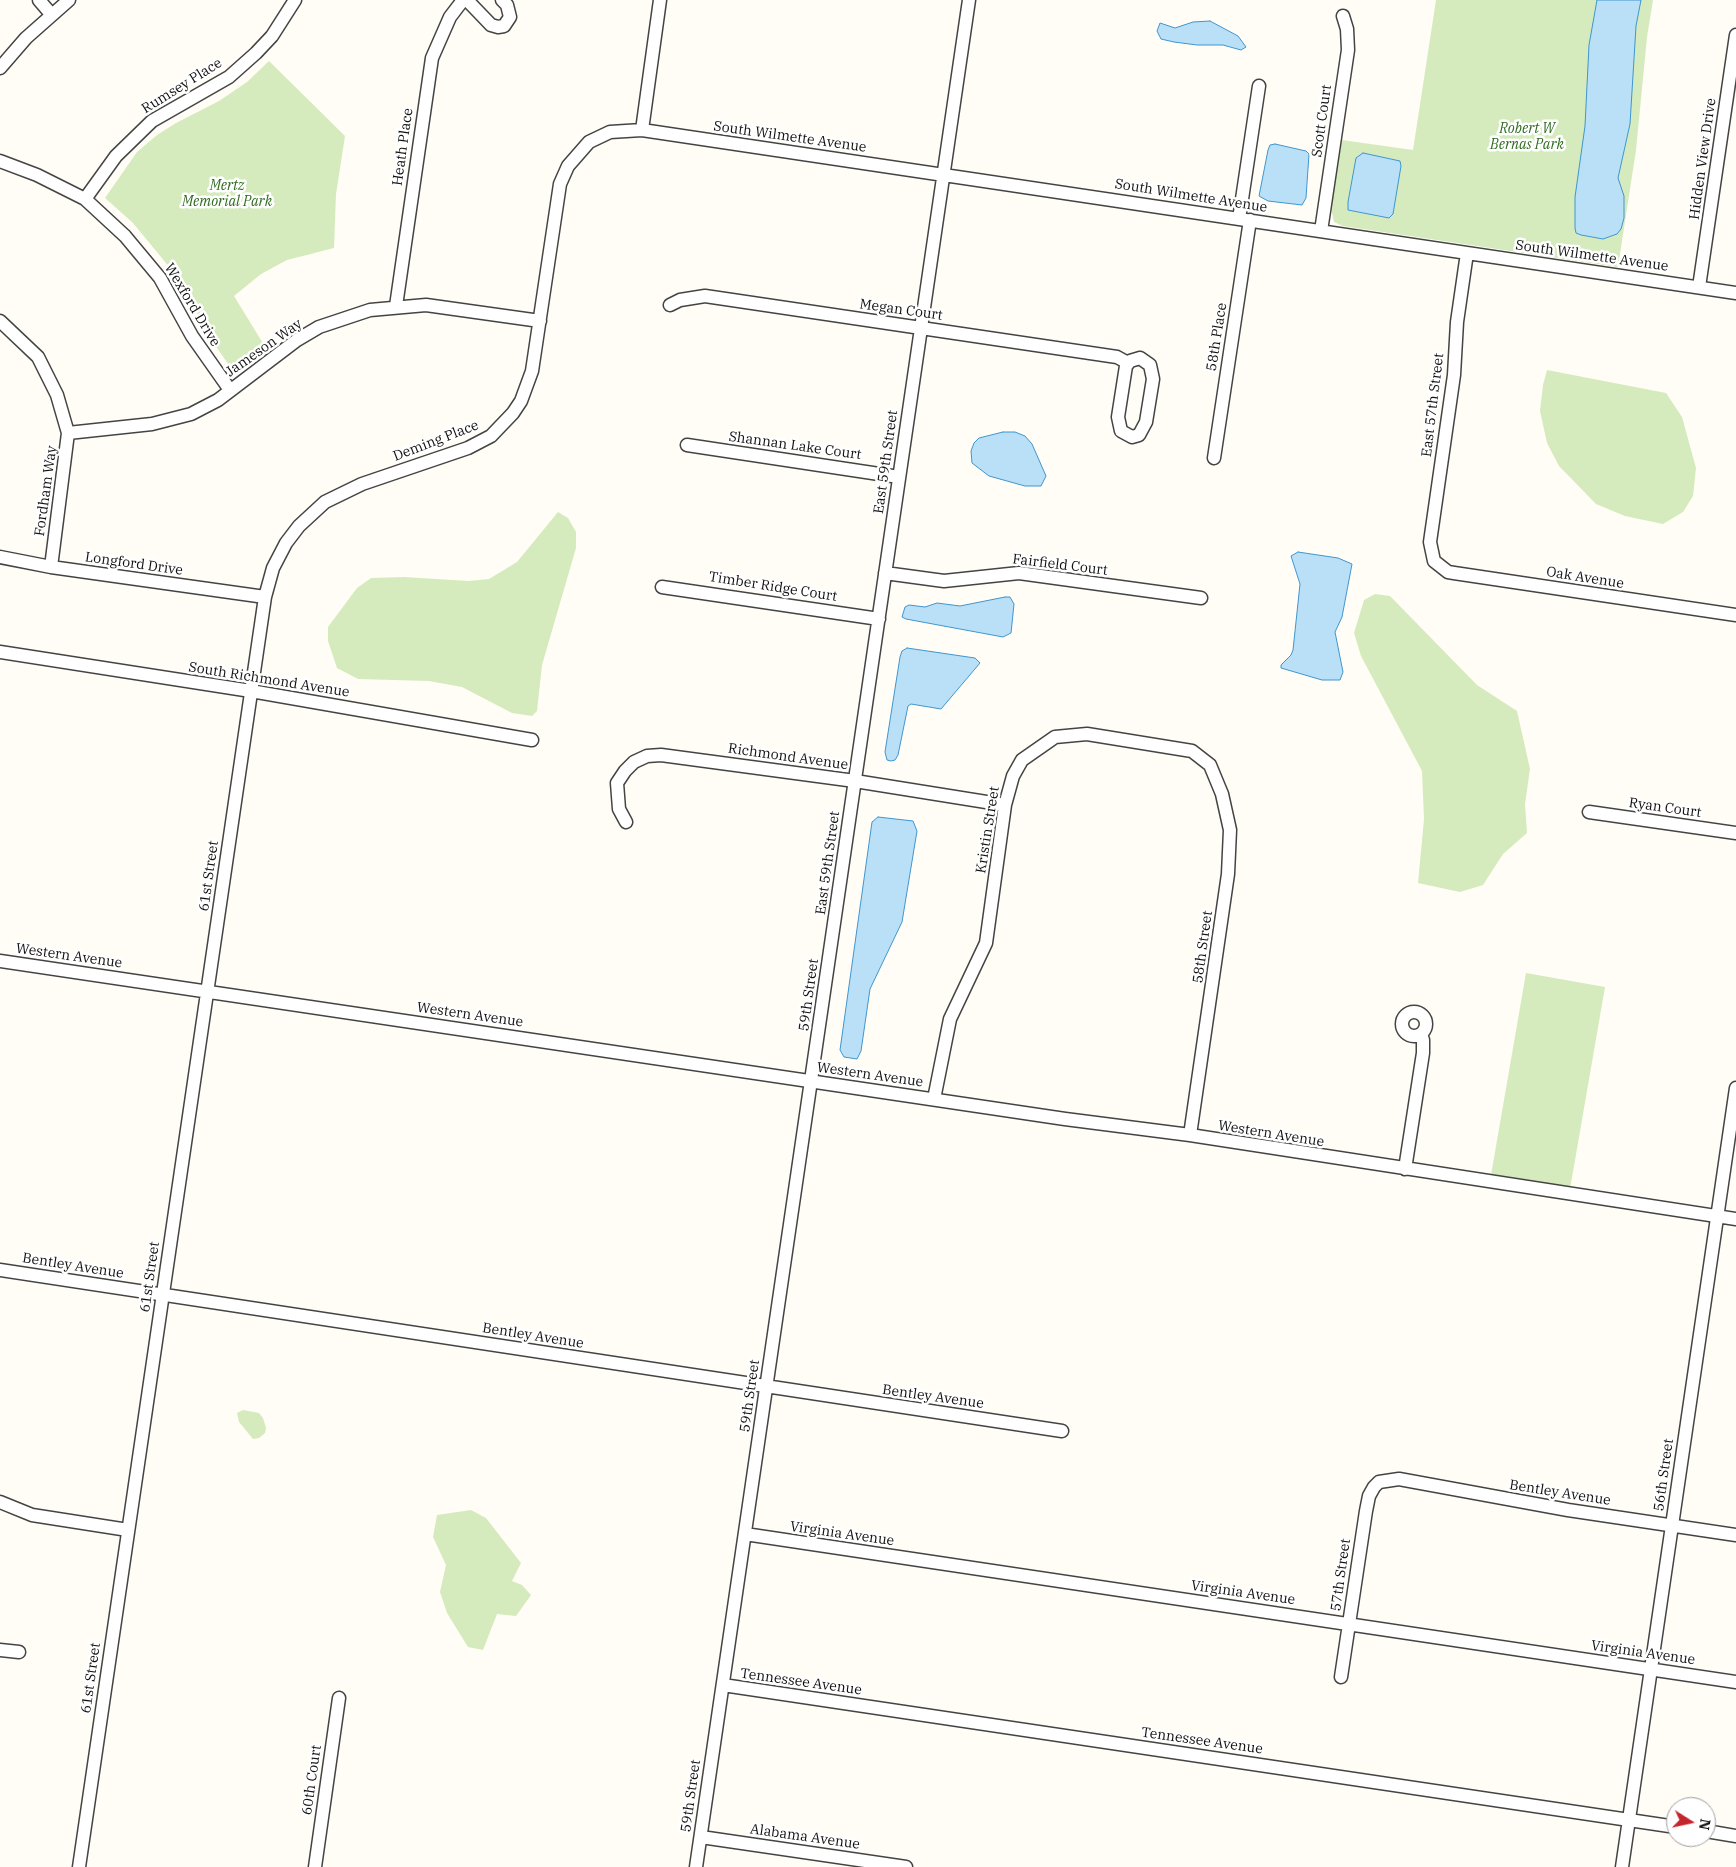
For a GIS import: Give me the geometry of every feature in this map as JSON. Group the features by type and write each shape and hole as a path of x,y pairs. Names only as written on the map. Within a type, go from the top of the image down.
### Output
{"street":[{"path":"39,0 51,14"},
{"path":"0,68 51,14 69,0"},
{"name":"Rumsey Place","path":"85,199 116,156 152,121 229,76 256,53 272,36 294,0"},
{"name":"Heath Place","path":"396,306 432,58 450,17 463,0"},
{"path":"467,0 491,25 498,27 504,26 510,17 507,6 502,0"},
{"path":"642,130 660,0"},
{"name":"East 59th Street","path":"834,928 969,0"},
{"name":"Scott Court","path":"1321,231 1348,50 1347,29 1343,16"},
{"name":"Hidden View Drive","path":"1699,287 1736,35"},
{"name":"58th Place","path":"1214,458 1259,86"},
{"name":"South Wilmette Avenue","path":"642,130 1736,293"},
{"name":"Deming Place","path":"251,692 264,597 272,568 286,543 299,526 324,502 362,484 468,448 491,436 507,420 521,401 528,386 540,322 559,190 568,166 589,142 610,132 642,130"},
{"name":"Wexford Drive","path":"0,161 37,175 85,199 124,236 160,278 192,336 230,390"},
{"name":"East 57th Street","path":"1434,561 1430,542 1454,375 1457,322 1467,253"},
{"name":"Megan Court","path":"670,305 680,300 705,296 1117,357 1128,363"},
{"name":"Jameson Way","path":"68,433 166,421 202,408 218,400 297,340 320,327 355,314 396,306 426,305 540,322"},
{"name":"Fordham Way","path":"0,321 38,357 57,395 68,433 51,567"},
{"name":"Megan Court","path":"1140,358 1150,365 1153,371 1146,422 1139,435 1132,436 1125,435 1118,424 1124,373 1128,363 1140,358"},
{"name":"Shannan Lake Court","path":"687,446 900,477"},
{"name":"Longford Drive","path":"0,557 51,567 264,597"},
{"name":"Oak Avenue","path":"1434,561 1454,573 1736,616"},
{"name":"Fairfield Court","path":"885,573 944,581 1019,573 1201,598"},
{"name":"Timber Ridge Court","path":"662,587 879,619"},
{"name":"South Richmond Avenue","path":"0,652 532,740"},
{"name":"61st Street","path":"79,1867 251,692"},
{"name":"Kristin Street","path":"934,1100 950,1019 986,943 1005,805 1012,776 1022,760 1055,737 1087,734 1186,750 1201,756 1210,765"},
{"name":"Richmond Avenue","path":"626,822 619,809 617,784 624,771 634,762 647,756 689,758 855,781 1005,805"},
{"name":"58th Street","path":"1190,1135 1230,855 1228,816 1218,779 1210,765"},
{"name":"Ryan Court","path":"1589,812 1736,833"},
{"name":"59th Street","path":"696,1867 834,928"},
{"name":"Western Avenue","path":"0,961 934,1100 1190,1135 1736,1219"},
{"path":"1405,1169 1423,1053 1421,1034"},
{"name":"56th Street","path":"1622,1867 1736,1093"},
{"name":"Bentley Avenue","path":"0,1270 766,1387 1062,1430"},
{"name":"Bentley Avenue","path":"1379,1482 1399,1480 1559,1508 1736,1535"},
{"name":"57th Street","path":"1341,1677 1366,1511 1370,1496 1379,1482"},
{"path":"0,1502 32,1515 128,1530"},
{"name":"Virginia Avenue","path":"745,1534 1736,1682"},
{"path":"0,1650 19,1652"},
{"name":"Tennessee Avenue","path":"723,1685 1666,1826"},
{"name":"60th Court","path":"315,1867 339,1698"},
{"path":"1716,1833 1736,1836"},
{"name":"Alabama Avenue","path":"701,1836 906,1867"}],"green space":[{"name":"Robert W Bernas Park","path":"1436,0 1653,0 1647,37 1636,150 1618,267 1343,226 1334,222 1331,208 1342,140 1413,150"},
{"name":"Mertz Memorial Park","path":"269,61 345,136 336,194 334,248 287,260 261,274 234,296 264,345 233,371 215,345 175,274 133,223 105,198 137,152 157,135 219,101 247,82"},
{"path":"1547,370 1666,393 1682,417 1696,468 1693,496 1683,512 1663,524 1625,516 1596,504 1559,466 1547,443 1540,411"},
{"path":"558,512 568,518 576,532 576,548 542,665 537,711 532,716 512,713 462,687 429,681 358,679 337,668 328,641 328,627 357,588 371,578 404,577 469,581 489,579 517,562"},
{"path":"1375,594 1390,596 1477,685 1517,711 1530,769 1525,804 1527,833 1503,854 1483,885 1460,892 1418,883 1424,819 1422,771 1361,656 1354,633 1364,600"},
{"path":"1526,973 1605,987 1570,1189 1491,1175"},
{"path":"243,1410 259,1413 263,1418 266,1428 265,1433 259,1438 253,1439 239,1422 237,1413"},
{"path":"471,1510 486,1518 521,1563 512,1581 522,1585 531,1595 516,1616 497,1614 483,1650 468,1647 447,1613 440,1592 446,1565 433,1537 437,1515"}],"water":[{"path":"1597,0 1641,0 1636,26 1630,124 1618,178 1624,196 1624,218 1621,229 1617,234 1603,239 1581,235 1576,233 1575,228 1575,197 1585,126 1589,45"},
{"path":"1210,21 1238,36 1246,47 1241,50 1223,45 1197,45 1174,42 1161,39 1157,31 1160,23 1175,28 1193,22"},
{"path":"1275,144 1306,151 1309,154 1306,198 1302,205 1268,201 1259,196 1268,150 1270,145"},
{"path":"1363,153 1400,161 1401,166 1393,214 1389,218 1348,210 1356,158"},
{"path":"1003,432 1015,432 1025,436 1032,444 1046,476 1041,486 1025,486 989,476 972,463 971,451 974,443 979,438"},
{"path":"1298,552 1338,558 1352,564 1342,617 1335,632 1343,672 1340,680 1322,680 1281,668 1281,665 1291,655 1293,650 1300,584 1291,556"},
{"path":"1010,597 1014,604 1011,633 1003,637 902,617 905,607 909,605 925,607 937,603 960,606"},
{"path":"907,648 975,658 980,663 941,709 911,704 908,706 898,755 895,760 891,761 887,760 885,752 900,657 902,651"},
{"path":"878,817 913,821 917,831 902,922 870,989 861,1051 857,1059 844,1057 840,1050 872,822"}]}
